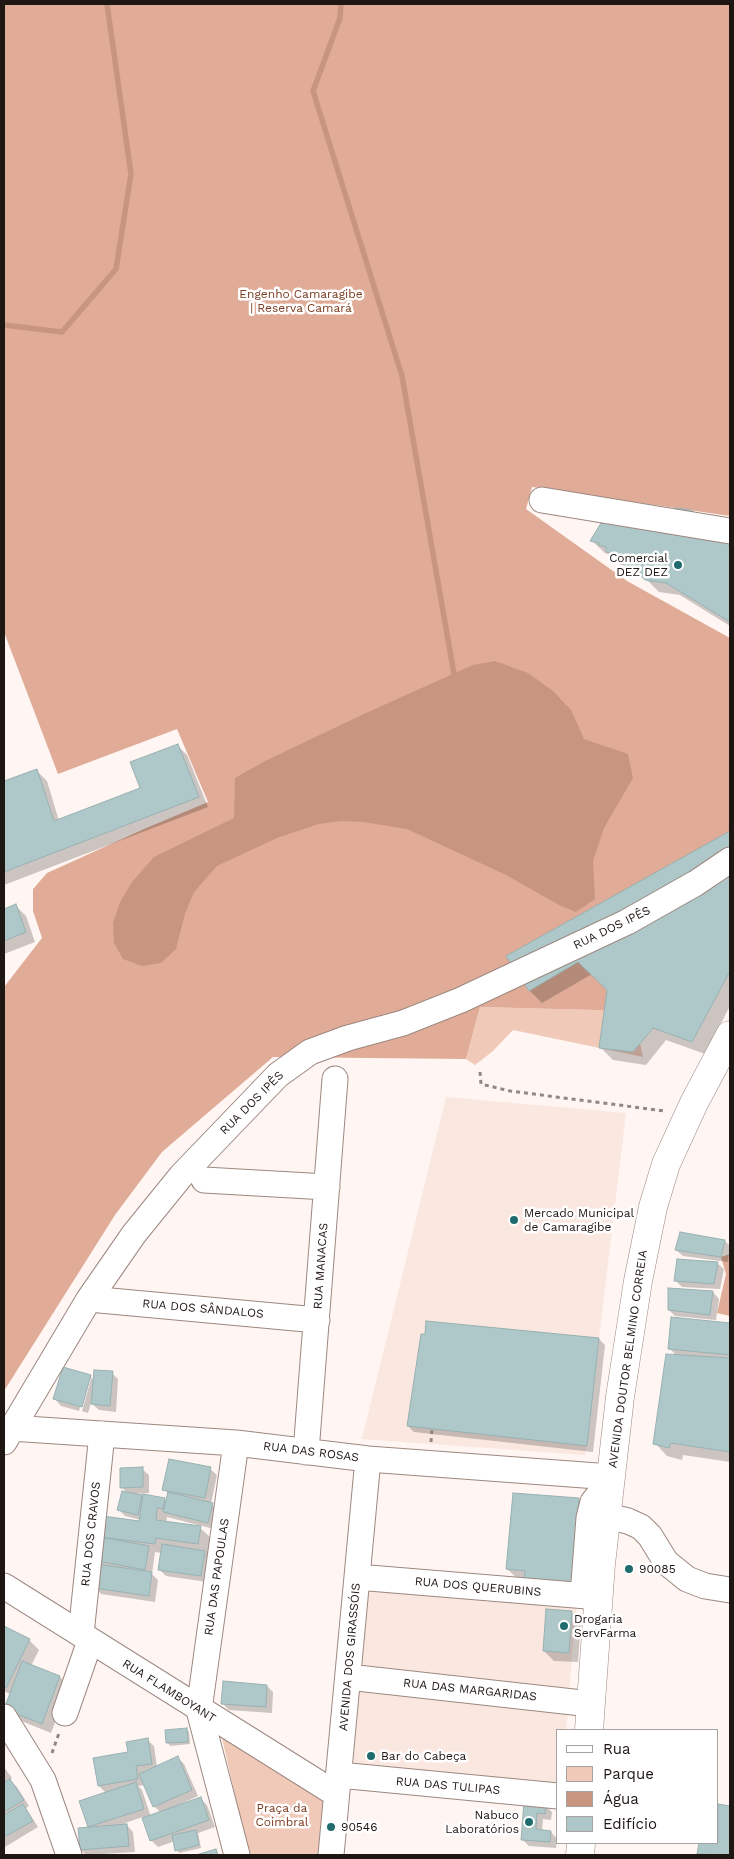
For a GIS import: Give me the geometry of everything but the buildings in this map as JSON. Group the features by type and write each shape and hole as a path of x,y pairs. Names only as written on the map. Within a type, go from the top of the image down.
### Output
{"main road":[{"name":"AVENIDA DOUTOR BELMINO CORREIA","path":"589,1729 591,1704 591,1596 607,1516 620,1396 638,1281 653,1207 666,1164 688,1114 730,1035"}],"street":[{"path":"542,500 730,531"},
{"name":"RUA DOS IPÊS","path":"7,1435 89,1298 166,1194 278,1075 310,1052 348,1038 403,1023 461,1000 628,922 696,883 730,860"},
{"name":"RUA MANACAS","path":"306,1452 335,1080"},
{"path":"204,1180 327,1187"},
{"name":"RUA DOS SÂNDALOS","path":"89,1298 317,1320"},
{"name":"RUA DAS ROSAS","path":"7,1435 102,1434 236,1444 368,1459 610,1482"},
{"name":"RUA DOS CRAVOS","path":"65,1713 85,1637 102,1434"},
{"name":"RUA DAS PAPOULAS","path":"199,1710 236,1444"},
{"name":"AVENIDA DOS GIRASSÓIS","path":"331,1855 368,1459"},
{"path":"591,1596 589,1518 593,1502 610,1482"},
{"path":"607,1516 628,1521 641,1527 650,1536 666,1562 687,1579 706,1586 730,1590"},
{"name":"RUA DOS QUERUBINS","path":"357,1577 591,1596"},
{"name":"RUA FLAMBOYANT","path":"4,1586 199,1710 337,1785"},
{"name":"RUA DAS MARGARIDAS","path":"348,1677 591,1704"},
{"path":"199,1710 237,1855"},
{"path":"4,1717 43,1780 69,1855"},
{"name":"RUA DAS TULIPAS","path":"337,1785 556,1796"}],"path":[{"path":"480,1072 481,1084 510,1091 688,1114"},
{"path":"43,1780 65,1713"}],"shaded area":[{"name":"Mercado Municipal de Camaragibe","path":"446,1097 626,1113 585,1455 362,1439"},
{"path":"360,1584 577,1603 569,1690 352,1672"},
{"path":"352,1685 569,1704 566,1729 556,1729 556,1791 344,1773"}],"green space":[{"name":"Engenho Camaragibe | Reserva Camará","path":"4,4 730,4 730,516 532,487 526,509 627,581 730,638 730,847 633,1011 480,1007 466,1059 273,1057 162,1152 115,1215 4,1391 4,987 42,938 33,911 33,889 47,873 208,802 177,729 58,774 4,632"},
{"path":"480,1007 633,1011 643,1057 513,1030 493,1051 475,1065 466,1059"},
{"path":"730,1254 730,1316 717,1313 726,1274 721,1257"},
{"name":"Praça da Coimbral","path":"220,1729 325,1793 321,1855 250,1855"}],"water":[{"path":"495,661 528,673 553,691 571,710 584,739 628,754 633,778 604,828 593,861 595,899 576,912 561,906 504,874 407,829 363,822 341,821 319,824 277,838 217,866 194,892 185,914 176,949 161,963 142,966 123,959 114,943 113,923 120,902 132,882 154,857 234,818 235,778 265,761 366,713 473,665"}],"waterway":[{"path":"4,325 62,332 116,269 131,174 107,4"},
{"path":"341,4 340,18 313,91 402,376 454,674"}],"place":[{"name":"Comercial DEZ DEZ","path":"678,565"},
{"name":"Mercado Municipal de Camaragibe","path":"514,1220"},
{"name":"90085","path":"629,1569"},
{"name":"Drogaria ServFarma","path":"564,1626"},
{"name":"Bar do Cabeça","path":"371,1756"},
{"name":"Nabuco Laboratórios","path":"529,1822"},
{"name":"90546","path":"331,1827"}]}
